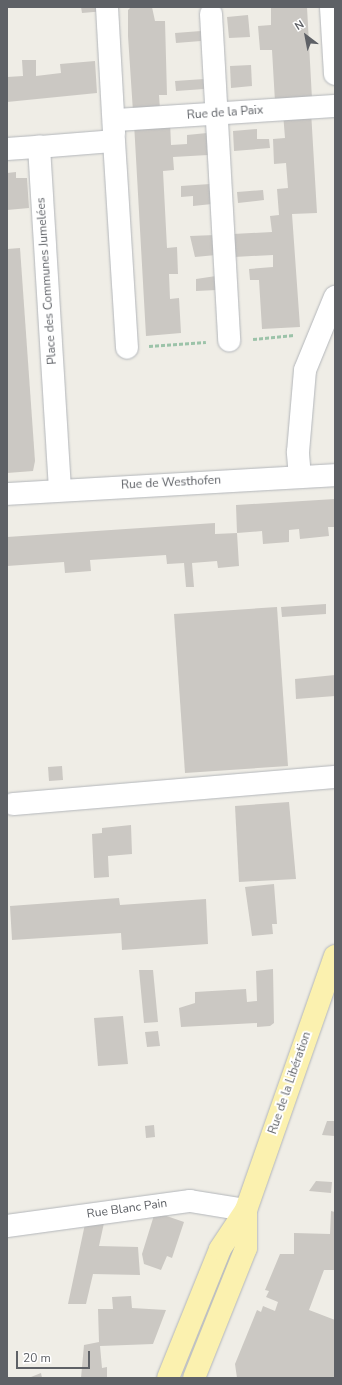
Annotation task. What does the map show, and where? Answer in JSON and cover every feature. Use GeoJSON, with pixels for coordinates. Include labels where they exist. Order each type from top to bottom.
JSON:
{"type":"FeatureCollection","features":[{"type":"Feature","properties":{"kind":"main road","name":"Rue de la Libération"},"geometry":{"type":"LineString","coordinates":[[168,1378],[220,1249],[246,1210],[335,956]]}},
{"type":"Feature","properties":{"kind":"main road","name":"Rue de la Libération"},"geometry":{"type":"LineString","coordinates":[[194,1378],[246,1248],[246,1210]]}},
{"type":"Feature","properties":{"kind":"street"},"geometry":{"type":"LineString","coordinates":[[107,7],[127,348]]}},
{"type":"Feature","properties":{"kind":"street"},"geometry":{"type":"LineString","coordinates":[[331,7],[335,74]]}},
{"type":"Feature","properties":{"kind":"street"},"geometry":{"type":"LineString","coordinates":[[211,14],[229,341]]}},
{"type":"Feature","properties":{"kind":"street","name":"Rue de la Paix"},"geometry":{"type":"LineString","coordinates":[[115,130],[216,113],[335,106]]}},
{"type":"Feature","properties":{"kind":"street"},"geometry":{"type":"LineString","coordinates":[[7,149],[39,147],[115,130]]}},
{"type":"Feature","properties":{"kind":"street","name":"Place des Communes Jumelées"},"geometry":{"type":"LineString","coordinates":[[39,147],[60,490]]}},
{"type":"Feature","properties":{"kind":"street"},"geometry":{"type":"LineString","coordinates":[[300,477],[298,452],[305,370],[335,297]]}},
{"type":"Feature","properties":{"kind":"street","name":"Rue de Westhofen"},"geometry":{"type":"LineString","coordinates":[[7,494],[335,476]]}},
{"type":"Feature","properties":{"kind":"street"},"geometry":{"type":"LineString","coordinates":[[13,804],[335,777]]}},
{"type":"Feature","properties":{"kind":"street","name":"Rue Blanc Pain"},"geometry":{"type":"LineString","coordinates":[[7,1226],[190,1201],[246,1210]]}},
{"type":"Feature","properties":{"kind":"path"},"geometry":{"type":"LineString","coordinates":[[127,348],[319,333]]}},
{"type":"Feature","properties":{"kind":"building"},"geometry":{"type":"Polygon","coordinates":[[[81,7],[104,7],[105,11],[82,13],[81,7]]]}},
{"type":"Feature","properties":{"kind":"building"},"geometry":{"type":"Polygon","coordinates":[[[131,7],[152,7],[155,21],[165,21],[167,95],[159,95],[160,110],[133,112],[128,36],[128,10],[131,7]]]}},
{"type":"Feature","properties":{"kind":"building"},"geometry":{"type":"Polygon","coordinates":[[[271,7],[307,7],[312,99],[275,102],[272,50],[260,50],[258,26],[271,25],[271,7]]]}},
{"type":"Feature","properties":{"kind":"building"},"geometry":{"type":"Polygon","coordinates":[[[248,15],[250,37],[229,38],[227,17],[248,15]]]}},
{"type":"Feature","properties":{"kind":"building"},"geometry":{"type":"Polygon","coordinates":[[[201,31],[201,41],[176,43],[175,33],[201,31]]]}},
{"type":"Feature","properties":{"kind":"building"},"geometry":{"type":"Polygon","coordinates":[[[22,60],[36,60],[36,76],[61,73],[60,64],[95,61],[97,93],[7,102],[7,77],[23,76],[22,60]]]}},
{"type":"Feature","properties":{"kind":"building"},"geometry":{"type":"Polygon","coordinates":[[[251,65],[252,86],[231,88],[230,66],[251,65]]]}},
{"type":"Feature","properties":{"kind":"building"},"geometry":{"type":"Polygon","coordinates":[[[204,79],[204,89],[176,91],[175,81],[204,79]]]}},
{"type":"Feature","properties":{"kind":"building"},"geometry":{"type":"Polygon","coordinates":[[[311,111],[317,213],[292,214],[300,327],[262,329],[259,280],[250,280],[249,269],[273,267],[273,255],[234,257],[233,234],[272,232],[270,216],[279,215],[277,189],[288,188],[286,163],[274,164],[273,139],[285,138],[283,113],[311,111]]]}},
{"type":"Feature","properties":{"kind":"building"},"geometry":{"type":"Polygon","coordinates":[[[170,121],[171,145],[187,144],[187,135],[207,133],[208,155],[173,157],[174,170],[163,171],[167,248],[177,247],[178,274],[169,274],[170,299],[179,298],[181,333],[146,336],[134,123],[170,121]]]}},
{"type":"Feature","properties":{"kind":"building"},"geometry":{"type":"Polygon","coordinates":[[[257,129],[257,139],[269,139],[270,148],[234,151],[233,131],[257,129]]]}},
{"type":"Feature","properties":{"kind":"building"},"geometry":{"type":"Polygon","coordinates":[[[16,172],[16,178],[27,178],[29,208],[7,210],[7,173],[16,172]]]}},
{"type":"Feature","properties":{"kind":"building"},"geometry":{"type":"Polygon","coordinates":[[[210,184],[212,204],[193,206],[193,196],[181,197],[181,186],[210,184]]]}},
{"type":"Feature","properties":{"kind":"building"},"geometry":{"type":"Polygon","coordinates":[[[263,190],[264,200],[238,203],[237,192],[263,190]]]}},
{"type":"Feature","properties":{"kind":"building"},"geometry":{"type":"Polygon","coordinates":[[[215,235],[216,255],[195,257],[190,236],[215,235]]]}},
{"type":"Feature","properties":{"kind":"building"},"geometry":{"type":"Polygon","coordinates":[[[20,248],[35,461],[33,471],[7,473],[7,249],[20,248]]]}},
{"type":"Feature","properties":{"kind":"building"},"geometry":{"type":"Polygon","coordinates":[[[216,276],[217,290],[196,291],[196,279],[216,276]]]}},
{"type":"Feature","properties":{"kind":"building"},"geometry":{"type":"Polygon","coordinates":[[[335,499],[335,527],[328,527],[329,536],[300,539],[299,529],[289,530],[289,542],[263,544],[262,531],[237,533],[236,505],[335,499]]]}},
{"type":"Feature","properties":{"kind":"building"},"geometry":{"type":"Polygon","coordinates":[[[215,523],[215,534],[237,533],[239,566],[218,568],[217,561],[192,563],[194,587],[186,587],[184,563],[167,564],[166,555],[90,560],[91,571],[65,573],[64,562],[7,566],[7,537],[215,523]]]}},
{"type":"Feature","properties":{"kind":"building"},"geometry":{"type":"Polygon","coordinates":[[[326,604],[326,614],[282,617],[281,607],[326,604]]]}},
{"type":"Feature","properties":{"kind":"building"},"geometry":{"type":"Polygon","coordinates":[[[277,607],[288,766],[185,773],[174,614],[277,607]]]}},
{"type":"Feature","properties":{"kind":"building"},"geometry":{"type":"Polygon","coordinates":[[[335,675],[335,696],[296,699],[295,679],[335,675]]]}},
{"type":"Feature","properties":{"kind":"building"},"geometry":{"type":"Polygon","coordinates":[[[62,766],[63,780],[49,781],[48,767],[62,766]]]}},
{"type":"Feature","properties":{"kind":"building"},"geometry":{"type":"Polygon","coordinates":[[[289,802],[296,879],[239,882],[235,806],[289,802]]]}},
{"type":"Feature","properties":{"kind":"building"},"geometry":{"type":"Polygon","coordinates":[[[131,825],[132,854],[108,856],[109,877],[94,878],[92,834],[102,833],[102,828],[131,825]]]}},
{"type":"Feature","properties":{"kind":"building"},"geometry":{"type":"Polygon","coordinates":[[[274,884],[277,924],[272,924],[273,934],[252,936],[245,887],[274,884]]]}},
{"type":"Feature","properties":{"kind":"building"},"geometry":{"type":"Polygon","coordinates":[[[119,898],[120,905],[206,899],[208,944],[122,950],[121,933],[12,940],[10,906],[119,898]]]}},
{"type":"Feature","properties":{"kind":"building"},"geometry":{"type":"Polygon","coordinates":[[[273,969],[274,1023],[270,1026],[257,1027],[257,1023],[181,1027],[179,1008],[195,1003],[195,992],[246,989],[247,1002],[257,1001],[256,971],[273,969]]]}},
{"type":"Feature","properties":{"kind":"building"},"geometry":{"type":"Polygon","coordinates":[[[139,970],[153,970],[158,1022],[144,1023],[139,970]]]}},
{"type":"Feature","properties":{"kind":"building"},"geometry":{"type":"Polygon","coordinates":[[[123,1016],[128,1064],[98,1066],[94,1018],[123,1016]]]}},
{"type":"Feature","properties":{"kind":"building"},"geometry":{"type":"Polygon","coordinates":[[[158,1031],[160,1046],[147,1047],[145,1032],[158,1031]]]}},
{"type":"Feature","properties":{"kind":"building"},"geometry":{"type":"Polygon","coordinates":[[[327,1121],[335,1121],[335,1136],[322,1135],[327,1121]]]}},
{"type":"Feature","properties":{"kind":"building"},"geometry":{"type":"Polygon","coordinates":[[[154,1125],[155,1137],[146,1138],[145,1126],[154,1125]]]}},
{"type":"Feature","properties":{"kind":"building"},"geometry":{"type":"Polygon","coordinates":[[[316,1181],[332,1182],[331,1193],[309,1191],[316,1181]]]}},
{"type":"Feature","properties":{"kind":"building"},"geometry":{"type":"Polygon","coordinates":[[[331,1211],[335,1212],[335,1270],[324,1270],[309,1310],[335,1320],[335,1378],[237,1378],[235,1364],[257,1310],[261,1312],[263,1306],[275,1311],[278,1302],[266,1297],[269,1291],[265,1290],[280,1254],[294,1254],[294,1233],[330,1234],[331,1211]]]}},
{"type":"Feature","properties":{"kind":"building"},"geometry":{"type":"Polygon","coordinates":[[[155,1212],[184,1222],[172,1258],[167,1256],[161,1270],[144,1264],[142,1254],[155,1212]]]}},
{"type":"Feature","properties":{"kind":"building"},"geometry":{"type":"Polygon","coordinates":[[[104,1223],[99,1246],[138,1247],[140,1275],[93,1274],[86,1304],[68,1304],[85,1224],[104,1223]]]}},
{"type":"Feature","properties":{"kind":"building"},"geometry":{"type":"Polygon","coordinates":[[[131,1296],[132,1308],[166,1310],[153,1344],[100,1346],[102,1368],[107,1367],[107,1377],[81,1378],[84,1345],[99,1342],[98,1309],[113,1309],[112,1297],[131,1296]]]}},
{"type":"Feature","properties":{"kind":"building"},"geometry":{"type":"Polygon","coordinates":[[[41,1373],[42,1378],[31,1378],[31,1377],[41,1373]]]}}]}
